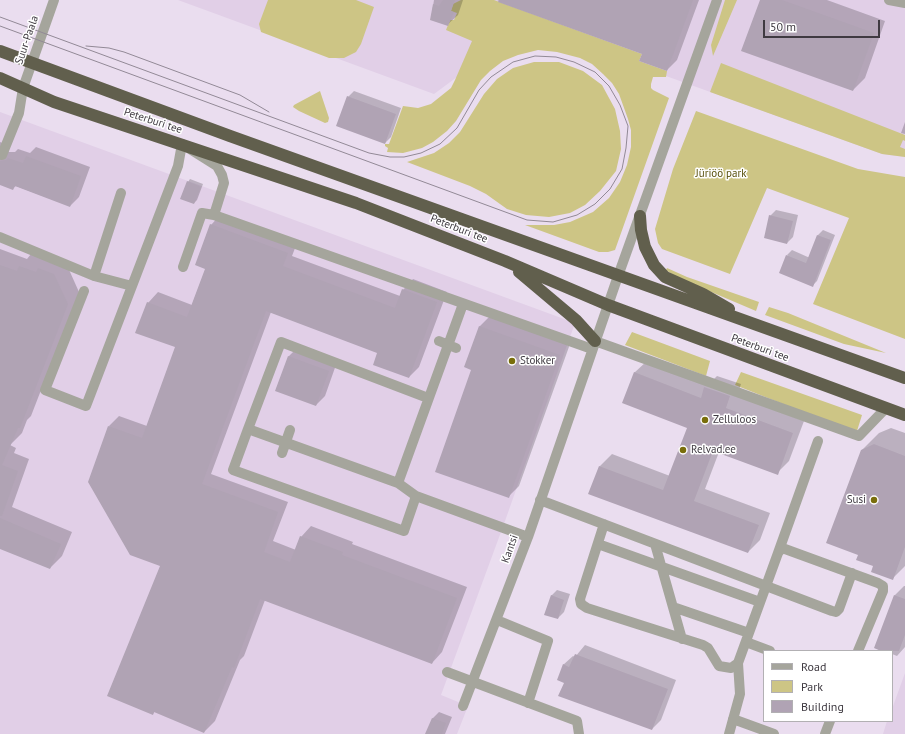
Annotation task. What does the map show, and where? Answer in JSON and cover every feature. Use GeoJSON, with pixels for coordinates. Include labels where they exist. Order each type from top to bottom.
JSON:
{"type":"FeatureCollection","features":[{"type":"Feature","properties":{"kind":"highway","name":"Peterburi tee"},"geometry":{"type":"LineString","coordinates":[[0,51],[230,136],[905,378]]}},
{"type":"Feature","properties":{"kind":"highway","name":"Peterburi tee"},"geometry":{"type":"LineString","coordinates":[[0,78],[54,102],[356,203],[505,261],[608,305],[905,415]]}},
{"type":"Feature","properties":{"kind":"highway"},"geometry":{"type":"LineString","coordinates":[[640,216],[641,230],[645,247],[654,264],[664,277],[703,294],[758,325]]}},
{"type":"Feature","properties":{"kind":"highway"},"geometry":{"type":"LineString","coordinates":[[505,261],[540,288],[576,320],[594,345]]}},
{"type":"Feature","properties":{"kind":"street","name":"Suur-Paala"},"geometry":{"type":"LineString","coordinates":[[2,155],[19,113],[23,88],[54,0]]}},
{"type":"Feature","properties":{"kind":"street","name":"Kantsi"},"geometry":{"type":"LineString","coordinates":[[463,706],[528,537],[618,276],[717,0]]}},
{"type":"Feature","properties":{"kind":"street"},"geometry":{"type":"LineString","coordinates":[[889,0],[905,3]]}},
{"type":"Feature","properties":{"kind":"street"},"geometry":{"type":"LineString","coordinates":[[84,290],[45,390],[86,406],[178,166],[182,144],[217,166],[222,175],[224,183],[214,215]]}},
{"type":"Feature","properties":{"kind":"street"},"geometry":{"type":"LineString","coordinates":[[94,276],[121,193]]}},
{"type":"Feature","properties":{"kind":"street"},"geometry":{"type":"LineString","coordinates":[[183,267],[202,214],[214,215],[462,304],[594,345],[859,436],[886,408]]}},
{"type":"Feature","properties":{"kind":"street"},"geometry":{"type":"LineString","coordinates":[[0,237],[94,276],[132,286]]}},
{"type":"Feature","properties":{"kind":"street"},"geometry":{"type":"LineString","coordinates":[[398,483],[462,304]]}},
{"type":"Feature","properties":{"kind":"street"},"geometry":{"type":"LineString","coordinates":[[416,496],[404,531],[233,470],[281,342],[428,398]]}},
{"type":"Feature","properties":{"kind":"street"},"geometry":{"type":"LineString","coordinates":[[352,381],[356,371]]}},
{"type":"Feature","properties":{"kind":"street"},"geometry":{"type":"LineString","coordinates":[[248,429],[398,483],[416,496],[528,537]]}},
{"type":"Feature","properties":{"kind":"street"},"geometry":{"type":"LineString","coordinates":[[282,453],[290,430]]}},
{"type":"Feature","properties":{"kind":"street"},"geometry":{"type":"LineString","coordinates":[[728,734],[740,694],[738,663],[818,441]]}},
{"type":"Feature","properties":{"kind":"street"},"geometry":{"type":"LineString","coordinates":[[540,500],[832,612],[836,612],[839,609],[852,573]]}},
{"type":"Feature","properties":{"kind":"street"},"geometry":{"type":"LineString","coordinates":[[604,524],[580,599],[581,604],[587,608],[682,638],[708,648],[719,666],[731,668],[738,663]]}},
{"type":"Feature","properties":{"kind":"street"},"geometry":{"type":"LineString","coordinates":[[598,544],[760,602]]}},
{"type":"Feature","properties":{"kind":"street"},"geometry":{"type":"LineString","coordinates":[[655,544],[682,638]]}},
{"type":"Feature","properties":{"kind":"street"},"geometry":{"type":"LineString","coordinates":[[778,552],[781,549],[785,549],[852,573],[883,586],[883,591],[858,650]]}},
{"type":"Feature","properties":{"kind":"street"},"geometry":{"type":"LineString","coordinates":[[673,607],[747,637],[768,650]]}},
{"type":"Feature","properties":{"kind":"street"},"geometry":{"type":"LineString","coordinates":[[497,620],[548,641],[528,703]]}},
{"type":"Feature","properties":{"kind":"street"},"geometry":{"type":"LineString","coordinates":[[447,672],[577,721],[579,734]]}},
{"type":"Feature","properties":{"kind":"street"},"geometry":{"type":"LineString","coordinates":[[733,719],[774,734]]}},
{"type":"Feature","properties":{"kind":"street"},"geometry":{"type":"LineString","coordinates":[[824,734],[830,722]]}},
{"type":"Feature","properties":{"kind":"shaded area"},"geometry":{"type":"Polygon","coordinates":[[[178,0],[905,0],[905,157],[882,154],[511,20],[503,43],[434,94],[178,0]]]}},
{"type":"Feature","properties":{"kind":"shaded area"},"geometry":{"type":"Polygon","coordinates":[[[0,112],[575,323],[505,521],[441,695],[468,706],[457,734],[0,734],[0,112]]]}},
{"type":"Feature","properties":{"kind":"shaded area"},"geometry":{"type":"Polygon","coordinates":[[[905,673],[905,734],[883,734],[887,722],[893,722],[893,706],[905,673]]]}},
{"type":"Feature","properties":{"kind":"green space"},"geometry":{"type":"Polygon","coordinates":[[[268,0],[356,0],[374,7],[361,44],[356,52],[344,58],[329,58],[261,32],[259,24],[268,0]]]}},
{"type":"Feature","properties":{"kind":"green space"},"geometry":{"type":"Polygon","coordinates":[[[461,0],[494,0],[642,54],[639,61],[667,71],[666,77],[653,77],[651,88],[669,98],[615,250],[599,252],[525,225],[554,225],[570,222],[593,212],[609,198],[620,182],[627,165],[631,147],[631,130],[619,94],[612,83],[603,74],[592,64],[580,58],[557,52],[538,50],[518,55],[503,61],[481,80],[456,121],[447,131],[433,142],[422,148],[403,153],[387,152],[388,148],[385,144],[389,144],[403,106],[418,108],[431,104],[451,88],[455,80],[472,41],[446,30],[450,20],[454,20],[457,13],[451,11],[453,4],[461,0]]]}},
{"type":"Feature","properties":{"kind":"green space"},"geometry":{"type":"Polygon","coordinates":[[[725,0],[737,0],[713,56],[711,45],[725,0]]]}},
{"type":"Feature","properties":{"kind":"green space"},"geometry":{"type":"Polygon","coordinates":[[[534,62],[559,62],[583,71],[602,85],[615,109],[620,131],[621,149],[616,171],[600,191],[585,205],[570,213],[549,217],[526,215],[507,209],[486,194],[470,186],[407,162],[434,153],[449,143],[460,132],[484,94],[497,79],[513,68],[534,62]]]}},
{"type":"Feature","properties":{"kind":"green space"},"geometry":{"type":"Polygon","coordinates":[[[721,63],[905,135],[905,141],[903,140],[900,147],[905,149],[905,157],[882,154],[710,92],[721,63]]]}},
{"type":"Feature","properties":{"kind":"green space"},"geometry":{"type":"Polygon","coordinates":[[[320,91],[329,118],[328,122],[325,123],[293,107],[294,105],[320,91]]]}},
{"type":"Feature","properties":{"kind":"green space","name":"Jüriöö park"},"geometry":{"type":"Polygon","coordinates":[[[696,111],[858,169],[905,177],[905,339],[813,304],[849,218],[767,188],[730,274],[662,249],[658,243],[655,229],[673,169],[696,111]]]}},
{"type":"Feature","properties":{"kind":"green space"},"geometry":{"type":"Polygon","coordinates":[[[667,268],[687,277],[759,302],[756,311],[676,277],[666,270],[667,268]]]}},
{"type":"Feature","properties":{"kind":"green space"},"geometry":{"type":"Polygon","coordinates":[[[769,307],[788,313],[886,353],[844,344],[765,315],[769,307]]]}},
{"type":"Feature","properties":{"kind":"green space"},"geometry":{"type":"Polygon","coordinates":[[[632,332],[710,361],[706,376],[625,345],[632,332]]]}},
{"type":"Feature","properties":{"kind":"green space"},"geometry":{"type":"Polygon","coordinates":[[[741,372],[862,415],[857,431],[821,419],[735,385],[741,372]]]}},
{"type":"Feature","properties":{"kind":"building"},"geometry":{"type":"Polygon","coordinates":[[[443,0],[455,0],[451,11],[454,12],[448,26],[430,20],[433,4],[439,6],[443,0]]]}},
{"type":"Feature","properties":{"kind":"building"},"geometry":{"type":"Polygon","coordinates":[[[499,0],[693,0],[667,71],[639,61],[642,54],[498,2],[499,0]]]}},
{"type":"Feature","properties":{"kind":"building"},"geometry":{"type":"Polygon","coordinates":[[[760,0],[782,0],[874,33],[853,91],[741,51],[760,0]]]}},
{"type":"Feature","properties":{"kind":"building"},"geometry":{"type":"Polygon","coordinates":[[[347,96],[396,114],[385,144],[336,126],[347,96]]]}},
{"type":"Feature","properties":{"kind":"building"},"geometry":{"type":"Polygon","coordinates":[[[26,156],[81,176],[70,207],[15,186],[13,190],[0,185],[0,161],[8,158],[23,163],[26,156]]]}},
{"type":"Feature","properties":{"kind":"building"},"geometry":{"type":"Polygon","coordinates":[[[187,181],[201,187],[194,204],[180,199],[187,181]]]}},
{"type":"Feature","properties":{"kind":"building"},"geometry":{"type":"Polygon","coordinates":[[[769,215],[793,221],[787,244],[764,238],[769,215]]]}},
{"type":"Feature","properties":{"kind":"building"},"geometry":{"type":"Polygon","coordinates":[[[210,224],[288,253],[283,266],[395,308],[402,289],[437,302],[409,378],[373,365],[377,353],[266,311],[202,484],[278,512],[264,552],[290,562],[300,536],[343,552],[342,555],[457,598],[432,664],[260,599],[234,668],[232,667],[204,733],[154,712],[153,715],[107,696],[160,566],[130,555],[88,482],[108,426],[142,438],[175,347],[135,333],[147,302],[187,317],[205,269],[195,265],[210,224]]]}},
{"type":"Feature","properties":{"kind":"building"},"geometry":{"type":"Polygon","coordinates":[[[817,235],[831,240],[813,287],[779,273],[786,255],[806,263],[817,235]]]}},
{"type":"Feature","properties":{"kind":"building"},"geometry":{"type":"Polygon","coordinates":[[[0,265],[17,271],[19,266],[36,272],[38,268],[54,274],[68,304],[20,428],[18,428],[2,465],[18,471],[2,516],[0,516],[0,265]]]}},
{"type":"Feature","properties":{"kind":"building"},"geometry":{"type":"Polygon","coordinates":[[[479,326],[560,355],[509,498],[435,472],[471,370],[464,367],[479,326]]]}},
{"type":"Feature","properties":{"kind":"building"},"geometry":{"type":"Polygon","coordinates":[[[288,356],[329,371],[316,406],[275,391],[288,356]]]}},
{"type":"Feature","properties":{"kind":"building"},"geometry":{"type":"Polygon","coordinates":[[[634,372],[701,398],[704,387],[730,396],[726,408],[793,433],[778,475],[713,451],[694,501],[759,525],[748,553],[588,494],[599,466],[663,490],[687,428],[622,403],[634,372]]]}},
{"type":"Feature","properties":{"kind":"building","name":"Susi"},"geometry":{"type":"Polygon","coordinates":[[[874,444],[905,456],[905,547],[893,580],[871,572],[873,566],[856,560],[858,555],[826,543],[861,450],[874,444]]]}},
{"type":"Feature","properties":{"kind":"building"},"geometry":{"type":"Polygon","coordinates":[[[0,518],[61,544],[50,569],[0,549],[0,518]]]}},
{"type":"Feature","properties":{"kind":"building"},"geometry":{"type":"Polygon","coordinates":[[[551,595],[564,600],[558,619],[544,615],[551,595]]]}},
{"type":"Feature","properties":{"kind":"building"},"geometry":{"type":"Polygon","coordinates":[[[894,595],[905,599],[905,635],[899,651],[879,650],[874,648],[894,595]]]}},
{"type":"Feature","properties":{"kind":"building"},"geometry":{"type":"Polygon","coordinates":[[[575,654],[668,689],[652,730],[558,696],[564,683],[557,680],[563,664],[569,667],[575,654]]]}},
{"type":"Feature","properties":{"kind":"building"},"geometry":{"type":"Polygon","coordinates":[[[432,718],[446,723],[442,734],[425,734],[432,718]]]}},
{"type":"Feature","properties":{"kind":"tram line"},"geometry":{"type":"LineString","coordinates":[[0,17],[369,153],[390,157],[404,157],[421,153],[440,144],[457,128],[479,90],[491,77],[513,62],[535,56],[556,57],[574,62],[595,72],[609,86],[620,105],[628,126],[622,169],[610,189],[595,204],[577,215],[553,222],[527,220],[0,26]]}},
{"type":"Feature","properties":{"kind":"tram line"},"geometry":{"type":"LineString","coordinates":[[86,46],[109,48],[124,52],[240,95],[269,112]]}},
{"type":"Feature","properties":{"kind":"place","name":"Stokker"},"geometry":{"type":"Point","coordinates":[512,361]}},
{"type":"Feature","properties":{"kind":"place","name":"Zelluloos"},"geometry":{"type":"Point","coordinates":[705,420]}},
{"type":"Feature","properties":{"kind":"place","name":"Relvad.ee"},"geometry":{"type":"Point","coordinates":[683,450]}},
{"type":"Feature","properties":{"kind":"place","name":"Susi"},"geometry":{"type":"Point","coordinates":[874,500]}}]}
